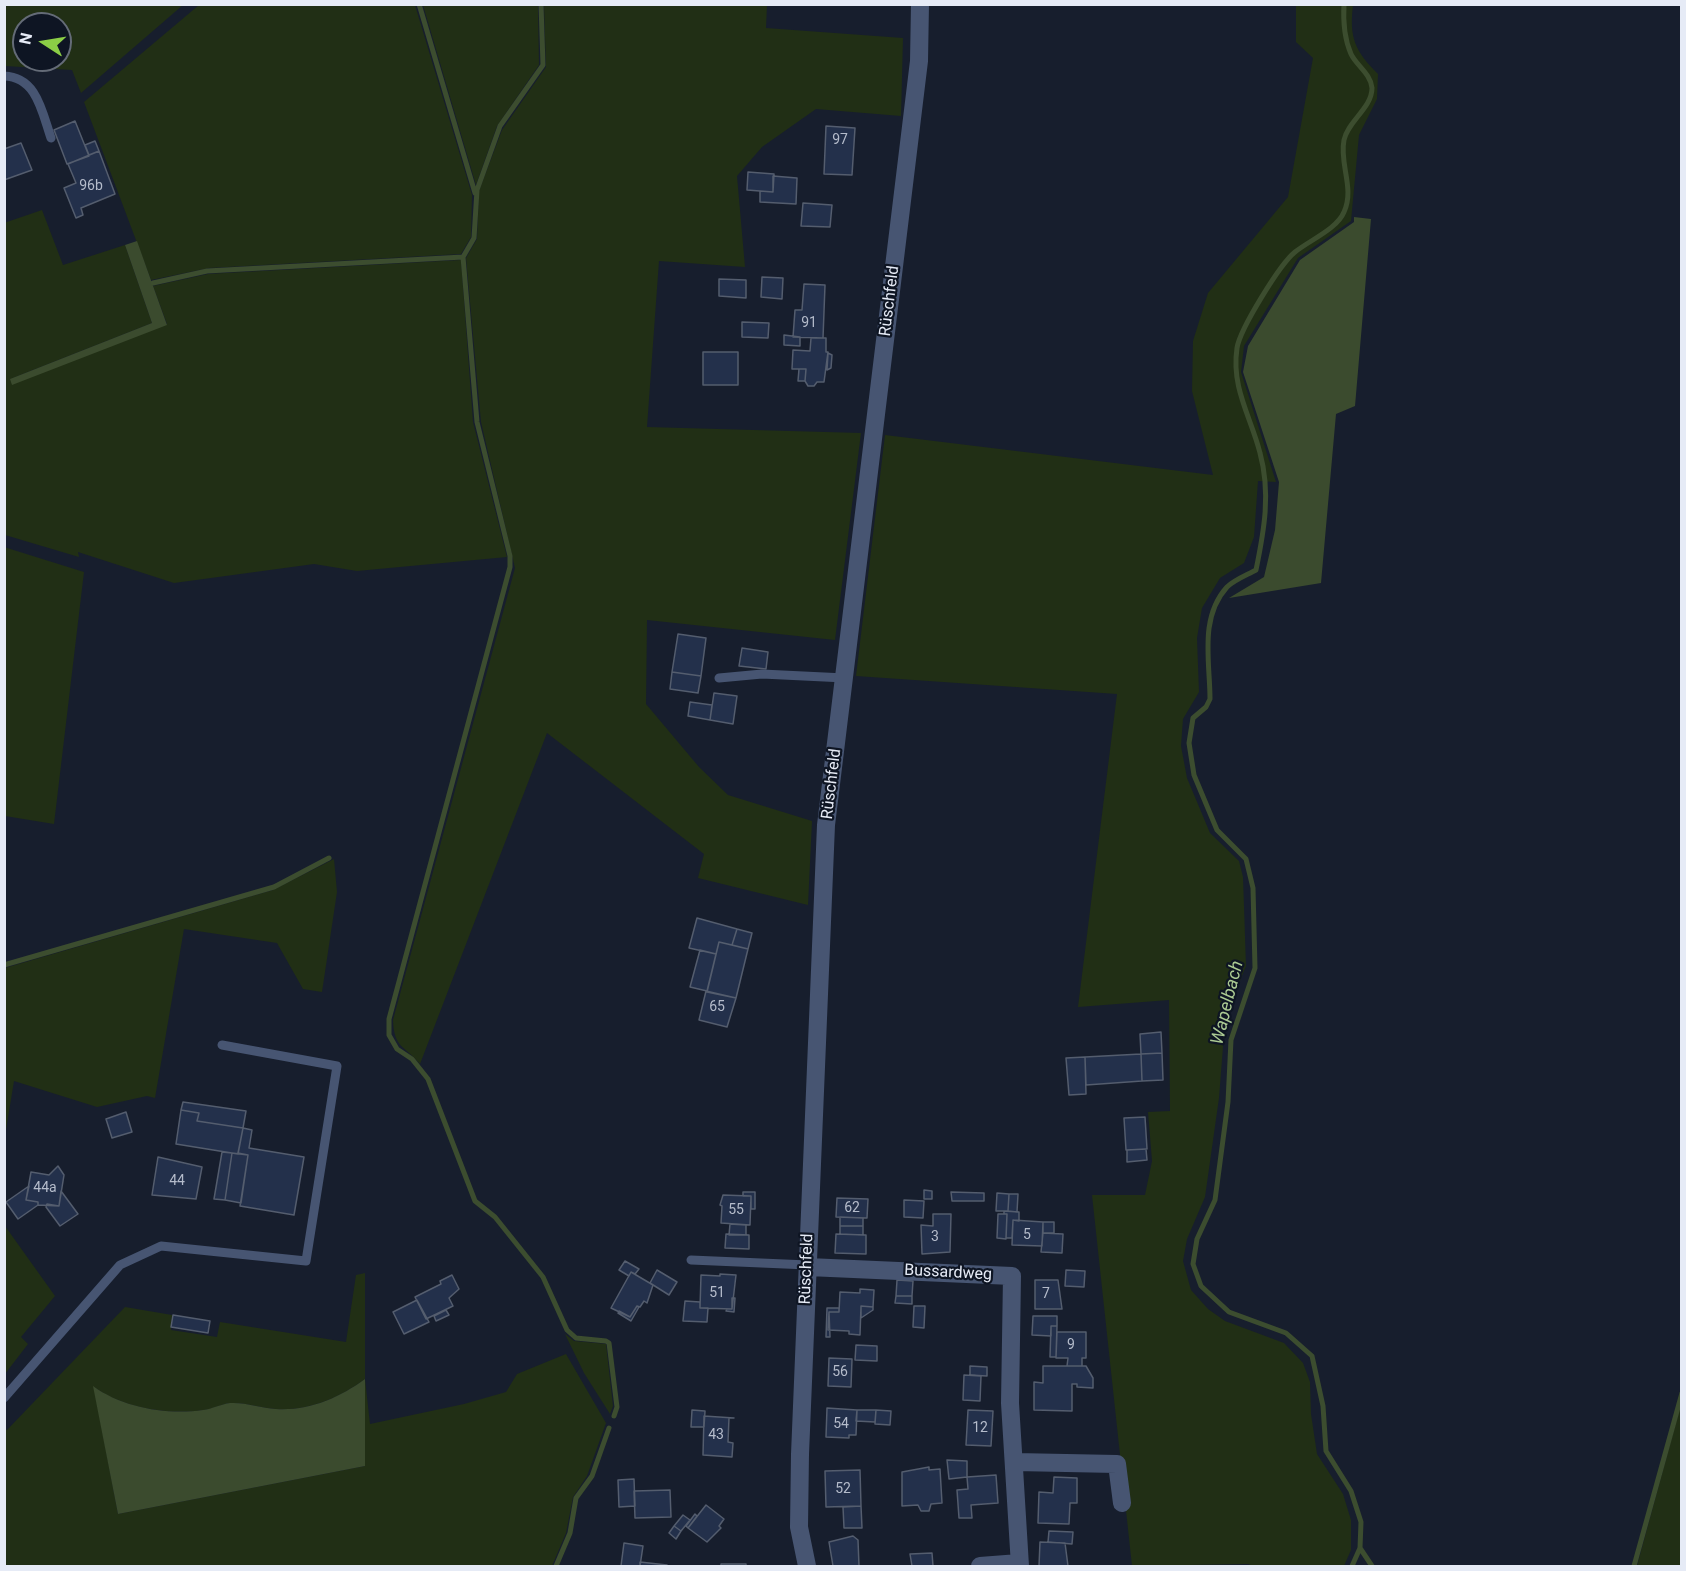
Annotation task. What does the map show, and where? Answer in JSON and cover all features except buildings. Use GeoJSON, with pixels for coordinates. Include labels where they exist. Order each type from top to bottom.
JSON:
{"type":"FeatureCollection","features":[{"type":"Feature","properties":{"kind":"street","name":"Rüschfeld"},"geometry":{"type":"LineString","coordinates":[[807,1566],[799,1527],[826,825],[919,61],[920,4]]}},
{"type":"Feature","properties":{"kind":"street","name":"Bussardweg"},"geometry":{"type":"LineString","coordinates":[[808,1266],[1012,1276],[1010,1403],[1020,1565]]}},
{"type":"Feature","properties":{"kind":"street"},"geometry":{"type":"LineString","coordinates":[[1015,1462],[1118,1464],[1122,1503]]}},
{"type":"Feature","properties":{"kind":"street"},"geometry":{"type":"LineString","coordinates":[[980,1566],[1020,1565]]}},
{"type":"Feature","properties":{"kind":"lane"},"geometry":{"type":"LineString","coordinates":[[4,76],[15,76],[33,89],[51,138]]}},
{"type":"Feature","properties":{"kind":"lane"},"geometry":{"type":"LineString","coordinates":[[719,678],[762,674],[845,678]]}},
{"type":"Feature","properties":{"kind":"lane"},"geometry":{"type":"LineString","coordinates":[[4,1398],[120,1265],[161,1246],[306,1261],[337,1066],[222,1045]]}},
{"type":"Feature","properties":{"kind":"lane"},"geometry":{"type":"LineString","coordinates":[[691,1260],[808,1266]]}},
{"type":"Feature","properties":{"kind":"green space"},"geometry":{"type":"Polygon","coordinates":[[[5,4],[183,5],[81,93],[72,70],[72,12],[12,12],[12,66],[5,66],[5,4]]]}},
{"type":"Feature","properties":{"kind":"green space"},"geometry":{"type":"Polygon","coordinates":[[[199,5],[415,5],[472,195],[471,237],[461,254],[209,268],[151,280],[84,102],[199,5]]]}},
{"type":"Feature","properties":{"kind":"green space"},"geometry":{"type":"Polygon","coordinates":[[[423,5],[538,5],[539,65],[497,126],[476,185],[423,5]]]}},
{"type":"Feature","properties":{"kind":"green space"},"geometry":{"type":"Polygon","coordinates":[[[544,5],[767,5],[766,28],[903,38],[901,116],[816,109],[762,147],[737,176],[745,267],[659,261],[647,427],[861,433],[835,640],[647,620],[646,704],[699,767],[728,795],[812,821],[808,905],[698,878],[704,854],[547,733],[420,1064],[398,1041],[393,1020],[515,568],[481,422],[466,258],[477,239],[479,191],[502,130],[546,67],[544,5]]]}},
{"type":"Feature","properties":{"kind":"green space"},"geometry":{"type":"Polygon","coordinates":[[[1296,5],[1353,5],[1352,26],[1355,43],[1378,74],[1377,99],[1359,135],[1351,221],[1298,258],[1244,346],[1241,372],[1276,482],[1258,481],[1254,537],[1244,563],[1220,578],[1202,608],[1197,638],[1199,692],[1183,719],[1181,746],[1187,778],[1210,833],[1239,861],[1243,877],[1246,966],[1235,993],[1224,1034],[1219,1098],[1205,1197],[1187,1239],[1183,1261],[1191,1290],[1208,1309],[1225,1321],[1284,1343],[1303,1363],[1310,1382],[1311,1414],[1317,1454],[1343,1494],[1351,1520],[1351,1550],[1344,1566],[1253,1566],[1248,1564],[1132,1566],[1092,1195],[1145,1195],[1152,1161],[1148,1112],[1170,1111],[1169,1000],[1078,1007],[1117,694],[856,676],[885,435],[1213,475],[1192,391],[1193,341],[1208,293],[1288,197],[1313,58],[1296,42],[1296,5]]]}},
{"type":"Feature","properties":{"kind":"green space"},"geometry":{"type":"Polygon","coordinates":[[[42,210],[63,265],[125,245],[152,323],[10,379],[167,324],[153,286],[208,274],[461,260],[473,422],[507,557],[357,571],[314,564],[174,583],[78,552],[79,557],[5,535],[4,223],[42,210]]]}},
{"type":"Feature","properties":{"kind":"green space"},"geometry":{"type":"Polygon","coordinates":[[[1354,217],[1371,219],[1355,406],[1336,414],[1321,583],[1229,598],[1264,577],[1275,530],[1279,482],[1243,372],[1248,346],[1300,260],[1354,222],[1354,217]]]}},
{"type":"Feature","properties":{"kind":"green space"},"geometry":{"type":"Polygon","coordinates":[[[137,241],[167,325],[12,385],[10,379],[152,323],[125,245],[137,241]]]}},
{"type":"Feature","properties":{"kind":"green space"},"geometry":{"type":"Polygon","coordinates":[[[4,547],[84,572],[54,824],[5,816],[4,547]]]}},
{"type":"Feature","properties":{"kind":"green space"},"geometry":{"type":"Polygon","coordinates":[[[334,859],[337,892],[322,992],[303,989],[277,943],[184,929],[155,1098],[147,1096],[97,1107],[14,1081],[5,1136],[5,968],[273,890],[334,859]]]}},
{"type":"Feature","properties":{"kind":"green space"},"geometry":{"type":"Polygon","coordinates":[[[5,1226],[55,1296],[21,1337],[28,1344],[5,1374],[5,1226]]]}},
{"type":"Feature","properties":{"kind":"green space"},"geometry":{"type":"Polygon","coordinates":[[[365,1273],[365,1379],[370,1424],[464,1404],[506,1392],[517,1374],[566,1354],[606,1423],[587,1476],[573,1497],[566,1533],[552,1566],[5,1566],[4,1428],[7,1430],[125,1307],[172,1315],[171,1330],[217,1337],[220,1322],[346,1342],[356,1275],[365,1273]],[[365,1379],[323,1402],[288,1409],[236,1403],[204,1410],[161,1410],[132,1405],[94,1387],[118,1514],[365,1466],[365,1379]]]}},
{"type":"Feature","properties":{"kind":"green space"},"geometry":{"type":"Polygon","coordinates":[[[565,1334],[574,1341],[606,1344],[613,1406],[610,1414],[584,1373],[565,1334]]]}},
{"type":"Feature","properties":{"kind":"green space"},"geometry":{"type":"Polygon","coordinates":[[[365,1379],[365,1466],[118,1514],[93,1386],[131,1405],[160,1410],[203,1410],[236,1403],[288,1409],[323,1402],[365,1379]]]}},
{"type":"Feature","properties":{"kind":"green space"},"geometry":{"type":"Polygon","coordinates":[[[1681,1404],[1681,1566],[1637,1566],[1681,1404]]]}},
{"type":"Feature","properties":{"kind":"waterway"},"geometry":{"type":"LineString","coordinates":[[419,4],[475,193]]}},
{"type":"Feature","properties":{"kind":"waterway"},"geometry":{"type":"LineString","coordinates":[[541,4],[543,65],[500,126],[477,190],[474,238],[463,257],[477,422],[510,556],[510,567],[389,1019],[389,1035],[397,1049],[412,1059],[428,1079],[475,1201],[495,1217],[543,1277],[567,1330],[576,1338],[609,1343],[617,1407],[614,1416]]}},
{"type":"Feature","properties":{"kind":"waterway","name":"Wapelbach"},"geometry":{"type":"LineString","coordinates":[[1344,4],[1347,42],[1353,58],[1369,78],[1372,88],[1371,95],[1346,133],[1344,140],[1343,158],[1348,185],[1344,212],[1336,224],[1288,259],[1253,312],[1237,348],[1239,389],[1263,468],[1266,497],[1264,526],[1256,570],[1227,587],[1218,599],[1213,612],[1208,641],[1210,699],[1206,707],[1193,718],[1189,743],[1194,775],[1217,830],[1246,859],[1253,888],[1255,968],[1231,1040],[1228,1102],[1215,1200],[1197,1239],[1193,1264],[1201,1286],[1229,1312],[1286,1333],[1312,1356],[1323,1406],[1326,1451],[1351,1491],[1361,1522],[1360,1548],[1352,1566]]}},
{"type":"Feature","properties":{"kind":"waterway"},"geometry":{"type":"LineString","coordinates":[[153,283],[207,271],[463,257]]}},
{"type":"Feature","properties":{"kind":"waterway"},"geometry":{"type":"LineString","coordinates":[[4,965],[274,887],[329,858]]}},
{"type":"Feature","properties":{"kind":"waterway"},"geometry":{"type":"LineString","coordinates":[[1634,1566],[1682,1393]]}},
{"type":"Feature","properties":{"kind":"waterway"},"geometry":{"type":"LineString","coordinates":[[556,1566],[570,1533],[576,1498],[592,1476],[609,1428]]}},
{"type":"Feature","properties":{"kind":"waterway"},"geometry":{"type":"LineString","coordinates":[[1360,1548],[1372,1566]]}}]}
